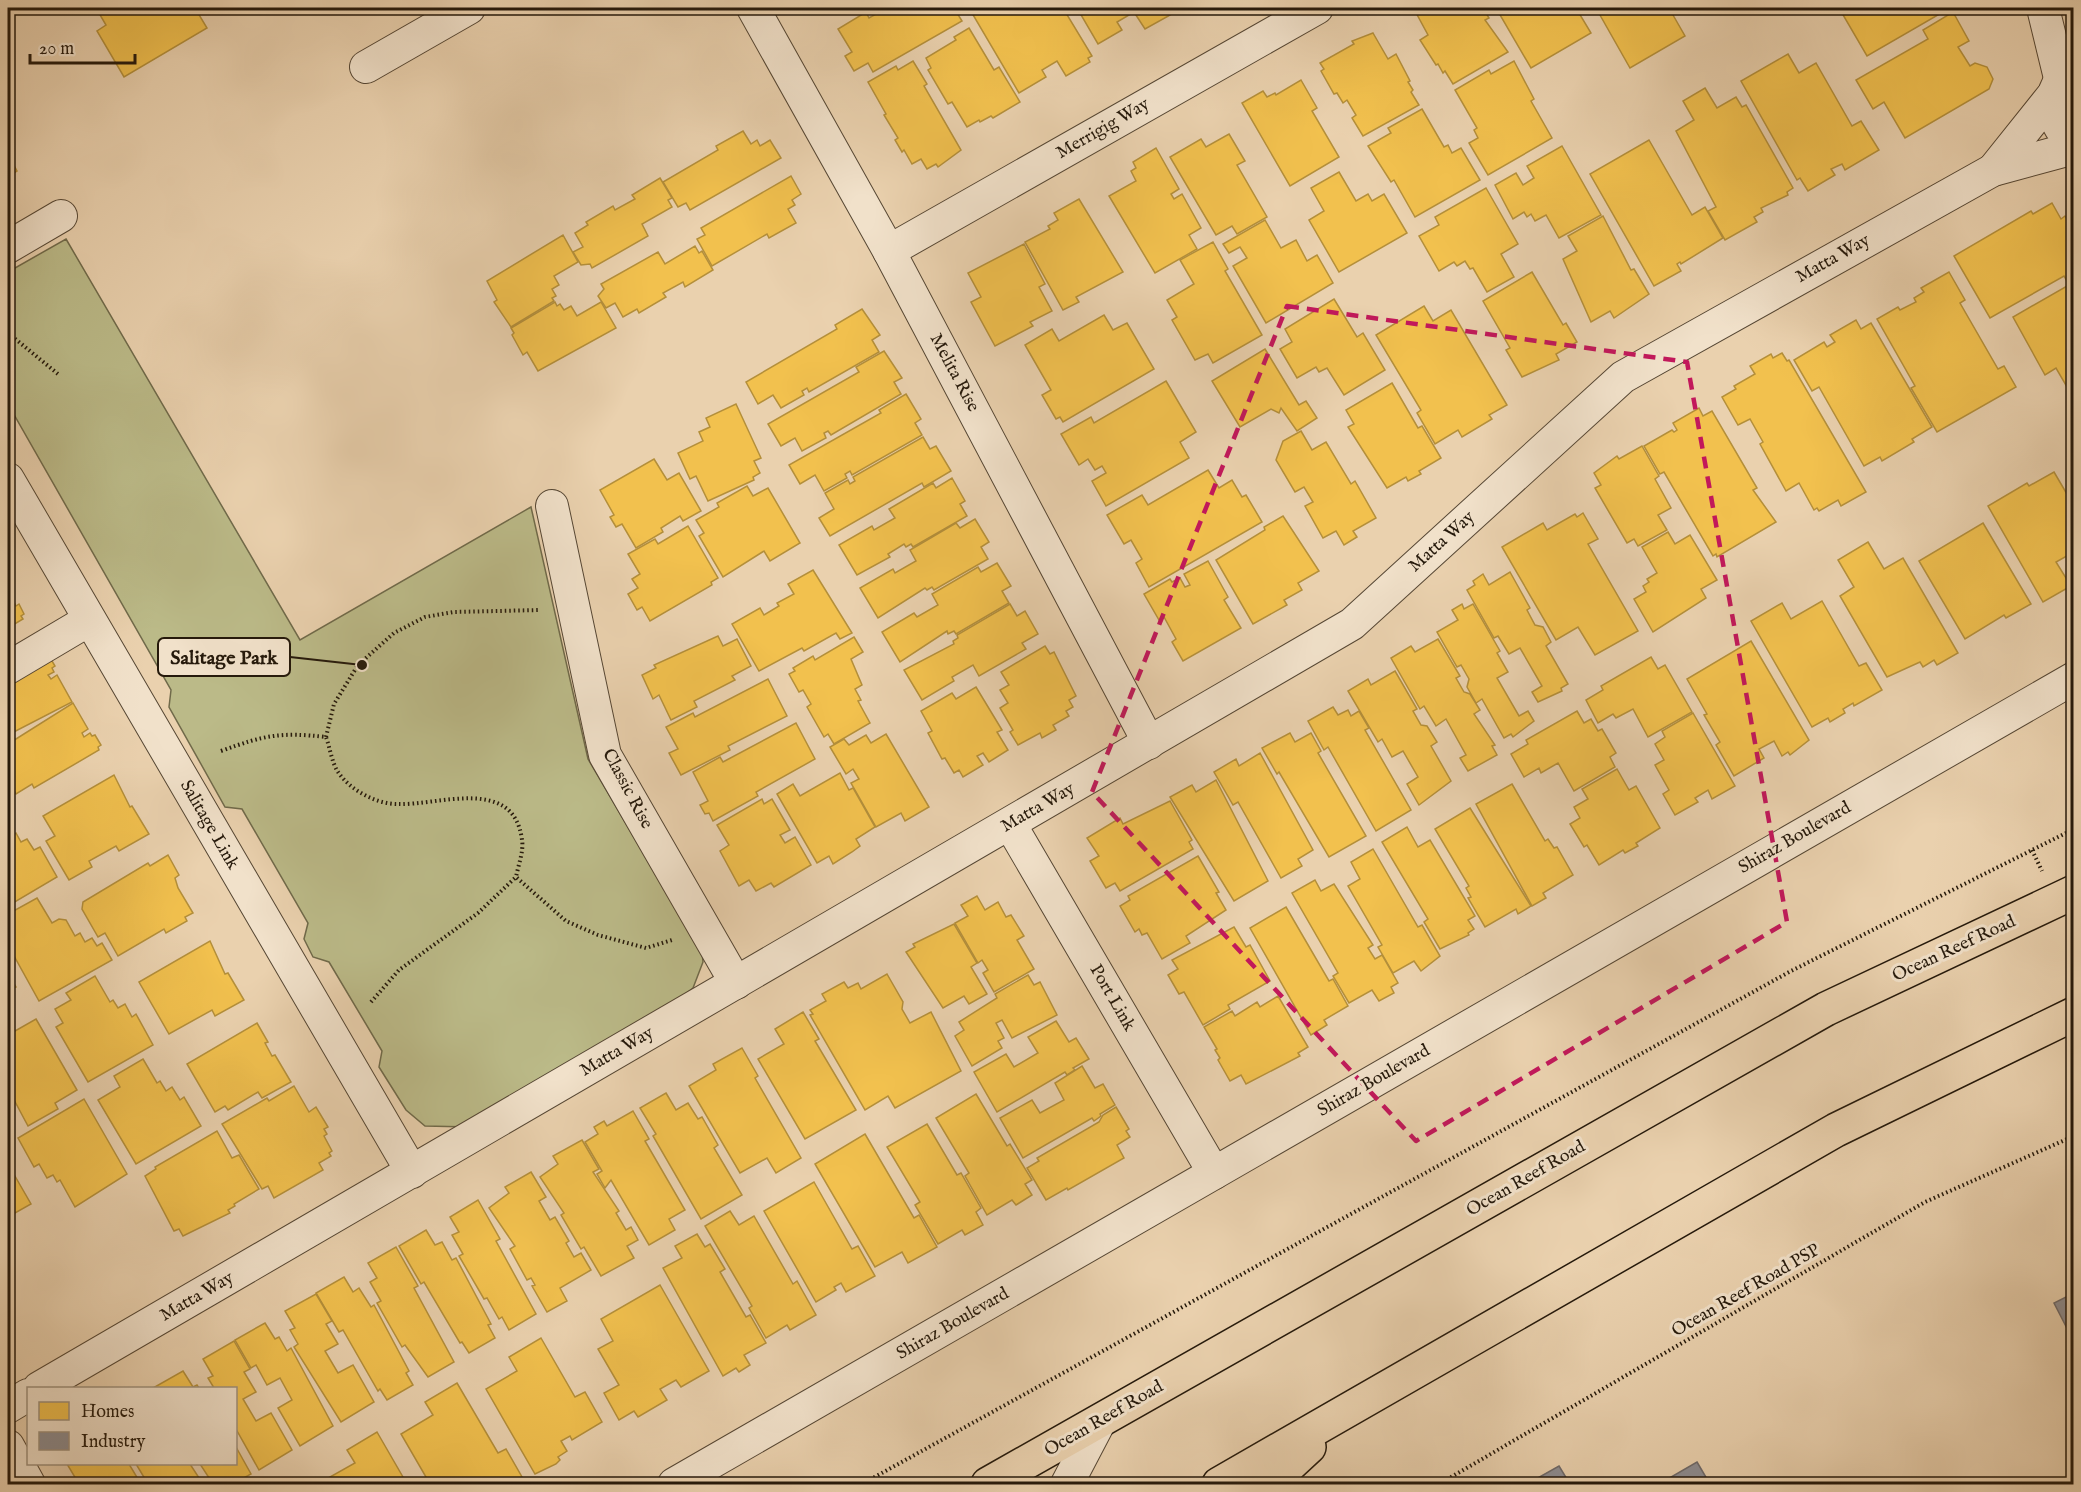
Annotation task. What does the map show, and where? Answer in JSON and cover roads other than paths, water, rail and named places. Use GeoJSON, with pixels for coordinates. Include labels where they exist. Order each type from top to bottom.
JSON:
{"type":"FeatureCollection","features":[{"type":"Feature","properties":{"kind":"main road","name":"Ocean Reef Road"},"geometry":{"type":"LineString","coordinates":[[988,1485],[1826,1009],[2073,892]]}},
{"type":"Feature","properties":{"kind":"main road"},"geometry":{"type":"LineString","coordinates":[[1219,1485],[1836,1130],[2073,1014]]}},
{"type":"Feature","properties":{"kind":"main road"},"geometry":{"type":"LineString","coordinates":[[1269,1485],[1347,1411]]}},
{"type":"Feature","properties":{"kind":"street"},"geometry":{"type":"LineString","coordinates":[[366,68],[470,8]]}},
{"type":"Feature","properties":{"kind":"street","name":"Melita Rise"},"geometry":{"type":"LineString","coordinates":[[753,8],[889,251],[1149,743]]}},
{"type":"Feature","properties":{"kind":"street","name":"Merrigig Way"},"geometry":{"type":"LineString","coordinates":[[889,251],[1317,8]]}},
{"type":"Feature","properties":{"kind":"street"},"geometry":{"type":"LineString","coordinates":[[2045,8],[2073,26]]}},
{"type":"Feature","properties":{"kind":"street"},"geometry":{"type":"LineString","coordinates":[[2045,8],[2062,79],[2053,112],[2059,130],[2073,146]]}},
{"type":"Feature","properties":{"kind":"street","name":"Matta Way"},"geometry":{"type":"LineString","coordinates":[[1993,170],[2062,79]]}},
{"type":"Feature","properties":{"kind":"street","name":"Matta Way"},"geometry":{"type":"LineString","coordinates":[[42,1387],[1352,624],[1623,377],[1993,170],[2073,146]]}},
{"type":"Feature","properties":{"kind":"street"},"geometry":{"type":"LineString","coordinates":[[8,247],[61,216]]}},
{"type":"Feature","properties":{"kind":"street","name":"Salitage Link"},"geometry":{"type":"LineString","coordinates":[[8,479],[412,1172]]}},
{"type":"Feature","properties":{"kind":"street","name":"Classic Rise"},"geometry":{"type":"LineString","coordinates":[[552,506],[604,755],[736,983]]}},
{"type":"Feature","properties":{"kind":"street"},"geometry":{"type":"LineString","coordinates":[[8,668],[89,620]]}},
{"type":"Feature","properties":{"kind":"street","name":"Shiraz Boulevard"},"geometry":{"type":"LineString","coordinates":[[674,1485],[2073,678]]}},
{"type":"Feature","properties":{"kind":"street","name":"Port Link"},"geometry":{"type":"LineString","coordinates":[[1010,824],[1214,1173]]}},
{"type":"Feature","properties":{"kind":"street"},"geometry":{"type":"LineString","coordinates":[[8,1407],[27,1396]]}},
{"type":"Feature","properties":{"kind":"street"},"geometry":{"type":"LineString","coordinates":[[1067,1485],[1100,1421]]}},
{"type":"Feature","properties":{"kind":"street"},"geometry":{"type":"LineString","coordinates":[[8,1446],[29,1485]]}},
{"type":"Feature","properties":{"kind":"place","name":"Salitage Park"},"geometry":{"type":"Point","coordinates":[362,665]}}]}
